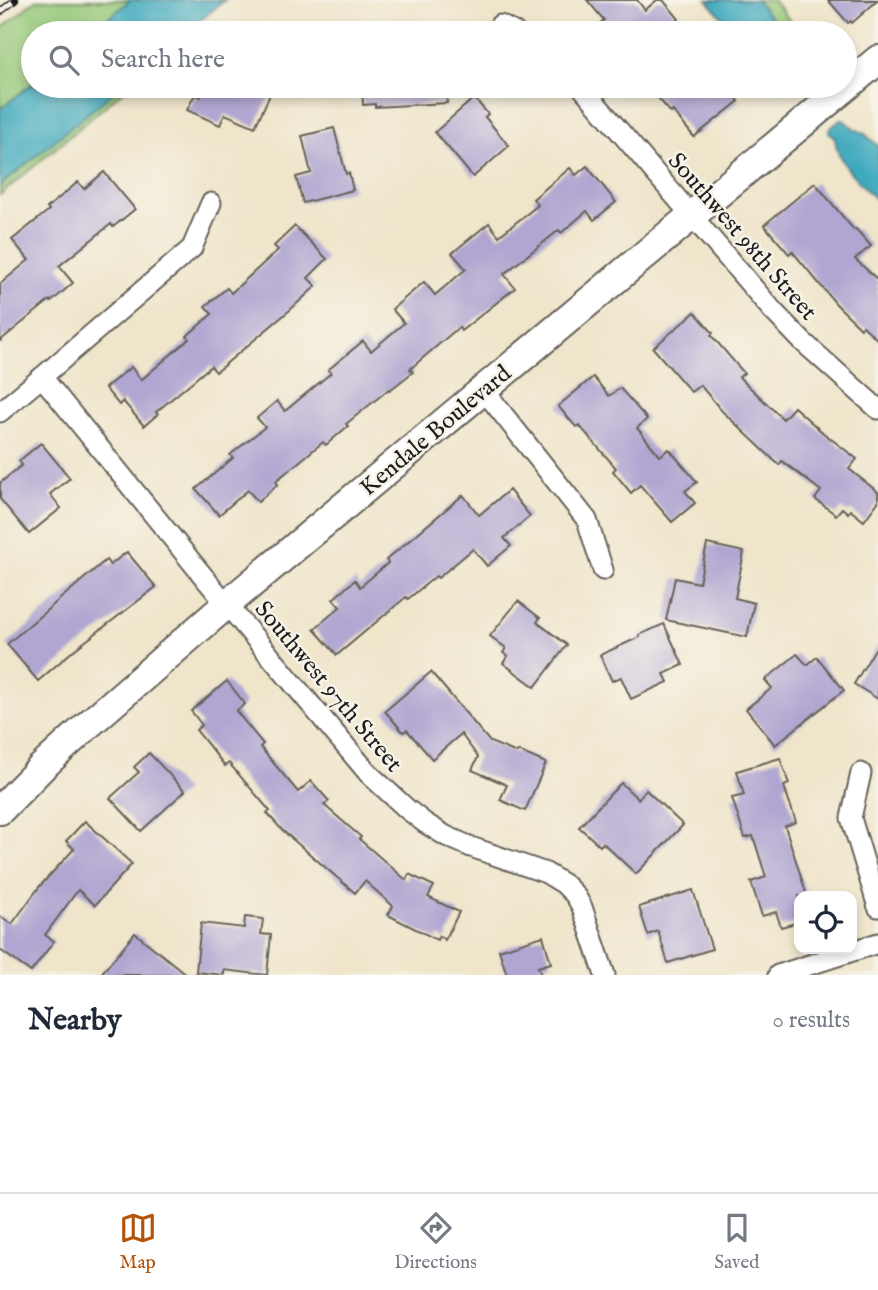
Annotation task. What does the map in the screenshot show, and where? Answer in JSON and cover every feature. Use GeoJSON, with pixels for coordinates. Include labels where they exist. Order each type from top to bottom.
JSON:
{"type":"FeatureCollection","features":[{"type":"Feature","properties":{"kind":"street","name":"Kendale Boulevard"},"geometry":{"type":"LineString","coordinates":[[857,78],[878,60]]}},
{"type":"Feature","properties":{"kind":"street","name":"Southwest 98th Street"},"geometry":{"type":"LineString","coordinates":[[591,98],[773,311],[802,341],[878,409]]}},
{"type":"Feature","properties":{"kind":"street","name":"Kendale Boulevard"},"geometry":{"type":"LineString","coordinates":[[0,810],[89,724],[227,604],[833,98]]}},
{"type":"Feature","properties":{"kind":"street"},"geometry":{"type":"LineString","coordinates":[[0,412],[192,248],[211,203]]}},
{"type":"Feature","properties":{"kind":"street","name":"Southwest 97th Street"},"geometry":{"type":"LineString","coordinates":[[42,377],[369,774],[407,809],[446,836],[546,873],[564,884],[575,895],[588,921],[605,975]]}},
{"type":"Feature","properties":{"kind":"street"},"geometry":{"type":"LineString","coordinates":[[483,389],[587,520],[603,570]]}},
{"type":"Feature","properties":{"kind":"street"},"geometry":{"type":"LineString","coordinates":[[861,773],[851,818],[878,907]]}},
{"type":"Feature","properties":{"kind":"street"},"geometry":{"type":"LineString","coordinates":[[778,975],[878,943]]}},
{"type":"Feature","properties":{"kind":"green space"},"geometry":{"type":"Polygon","coordinates":[[[35,0],[130,0],[105,21],[21,21],[21,92],[0,109],[0,30],[35,0]]]}},
{"type":"Feature","properties":{"kind":"green space"},"geometry":{"type":"Polygon","coordinates":[[[756,0],[773,0],[790,21],[773,21],[756,0]]]}},
{"type":"Feature","properties":{"kind":"green space"},"geometry":{"type":"Polygon","coordinates":[[[106,98],[115,98],[0,195],[0,186],[106,98]]]}},
{"type":"Feature","properties":{"kind":"water"},"geometry":{"type":"Polygon","coordinates":[[[130,0],[225,0],[200,21],[105,21],[130,0]]]}},
{"type":"Feature","properties":{"kind":"water"},"geometry":{"type":"Polygon","coordinates":[[[707,0],[756,0],[773,21],[725,21],[707,0]]]}},
{"type":"Feature","properties":{"kind":"water"},"geometry":{"type":"Polygon","coordinates":[[[21,92],[21,98],[106,98],[0,186],[0,109],[21,92]]]}},
{"type":"Feature","properties":{"kind":"water"},"geometry":{"type":"Polygon","coordinates":[[[842,119],[878,146],[878,202],[845,165],[836,147],[835,138],[829,132],[829,129],[842,119]]]}},
{"type":"Feature","properties":{"kind":"building"},"geometry":{"type":"Polygon","coordinates":[[[587,0],[637,0],[645,10],[657,0],[663,0],[679,19],[677,21],[604,20],[587,0]]]}},
{"type":"Feature","properties":{"kind":"building"},"geometry":{"type":"Polygon","coordinates":[[[828,0],[878,0],[854,21],[846,21],[828,0]]]}},
{"type":"Feature","properties":{"kind":"building"},"geometry":{"type":"Polygon","coordinates":[[[193,98],[268,98],[255,127],[225,114],[220,125],[187,110],[193,98]]]}},
{"type":"Feature","properties":{"kind":"building"},"geometry":{"type":"Polygon","coordinates":[[[363,98],[447,98],[447,103],[375,107],[375,104],[363,105],[363,98]]]}},
{"type":"Feature","properties":{"kind":"building"},"geometry":{"type":"Polygon","coordinates":[[[474,98],[488,114],[485,117],[509,146],[473,177],[435,132],[474,98]]]}},
{"type":"Feature","properties":{"kind":"building"},"geometry":{"type":"Polygon","coordinates":[[[658,98],[736,98],[739,101],[694,137],[673,111],[671,113],[658,98]]]}},
{"type":"Feature","properties":{"kind":"building"},"geometry":{"type":"Polygon","coordinates":[[[334,128],[353,190],[303,203],[296,177],[311,173],[302,136],[334,128]]]}},
{"type":"Feature","properties":{"kind":"building"},"geometry":{"type":"Polygon","coordinates":[[[587,166],[616,202],[594,220],[587,211],[504,274],[515,288],[461,331],[459,327],[410,369],[413,372],[346,424],[348,426],[326,445],[323,442],[276,481],[278,484],[258,502],[248,490],[219,515],[196,489],[233,458],[230,455],[265,427],[257,418],[277,401],[285,411],[331,373],[328,370],[363,341],[371,351],[404,323],[392,309],[424,282],[435,295],[466,269],[452,253],[489,223],[499,236],[538,205],[533,199],[570,168],[576,175],[587,166]]]}},
{"type":"Feature","properties":{"kind":"building"},"geometry":{"type":"Polygon","coordinates":[[[104,172],[135,209],[113,227],[111,224],[59,266],[73,283],[0,341],[0,284],[29,260],[12,240],[78,182],[84,189],[104,172]]]}},
{"type":"Feature","properties":{"kind":"building"},"geometry":{"type":"Polygon","coordinates":[[[815,183],[871,246],[855,259],[878,280],[878,340],[837,305],[792,251],[789,254],[764,225],[815,183]]]}},
{"type":"Feature","properties":{"kind":"building"},"geometry":{"type":"Polygon","coordinates":[[[295,226],[327,259],[308,278],[316,286],[216,372],[211,366],[156,412],[158,414],[144,426],[123,401],[119,405],[105,388],[131,367],[141,380],[189,339],[187,336],[212,314],[205,306],[227,288],[231,293],[278,250],[274,246],[295,226]]]}},
{"type":"Feature","properties":{"kind":"building"},"geometry":{"type":"Polygon","coordinates":[[[695,312],[744,373],[739,377],[783,419],[794,407],[857,459],[849,469],[878,492],[878,502],[864,521],[850,510],[848,513],[842,508],[836,515],[815,499],[821,491],[782,461],[779,465],[722,411],[700,385],[691,392],[653,348],[695,312]]]}},
{"type":"Feature","properties":{"kind":"building"},"geometry":{"type":"Polygon","coordinates":[[[593,377],[609,396],[620,388],[647,419],[637,428],[660,456],[669,449],[697,482],[685,491],[695,503],[672,522],[640,485],[631,493],[613,471],[616,468],[579,425],[576,427],[558,406],[593,377]]]}},
{"type":"Feature","properties":{"kind":"building"},"geometry":{"type":"Polygon","coordinates":[[[41,443],[70,478],[50,494],[61,508],[29,534],[0,499],[0,483],[22,465],[19,461],[41,443]]]}},
{"type":"Feature","properties":{"kind":"building"},"geometry":{"type":"Polygon","coordinates":[[[509,490],[530,516],[504,538],[511,546],[487,566],[473,549],[438,578],[436,576],[408,599],[406,597],[337,655],[314,629],[340,607],[333,599],[355,580],[360,587],[388,563],[386,560],[463,495],[479,515],[509,490]]]}},
{"type":"Feature","properties":{"kind":"building"},"geometry":{"type":"Polygon","coordinates":[[[707,544],[744,552],[735,598],[754,603],[747,637],[666,620],[675,578],[699,583],[707,544]]]}},
{"type":"Feature","properties":{"kind":"building"},"geometry":{"type":"Polygon","coordinates":[[[127,552],[156,587],[38,681],[7,644],[106,560],[110,565],[127,552]]]}},
{"type":"Feature","properties":{"kind":"building"},"geometry":{"type":"Polygon","coordinates":[[[518,601],[540,618],[537,622],[567,645],[535,687],[503,663],[508,656],[503,653],[506,648],[490,636],[518,601]]]}},
{"type":"Feature","properties":{"kind":"building"},"geometry":{"type":"Polygon","coordinates":[[[664,624],[683,665],[664,674],[668,682],[631,699],[621,677],[612,681],[600,655],[664,624]]]}},
{"type":"Feature","properties":{"kind":"building"},"geometry":{"type":"Polygon","coordinates":[[[878,644],[878,699],[854,684],[878,644]]]}},
{"type":"Feature","properties":{"kind":"building"},"geometry":{"type":"Polygon","coordinates":[[[797,654],[807,665],[817,657],[844,690],[775,745],[746,709],[772,688],[765,680],[797,654]]]}},
{"type":"Feature","properties":{"kind":"building"},"geometry":{"type":"Polygon","coordinates":[[[431,672],[490,742],[546,763],[525,811],[500,800],[507,785],[472,770],[478,757],[461,734],[432,759],[407,730],[403,732],[385,711],[431,672]]]}},
{"type":"Feature","properties":{"kind":"building"},"geometry":{"type":"Polygon","coordinates":[[[227,681],[245,704],[236,711],[263,744],[260,747],[298,792],[311,781],[329,801],[324,805],[361,837],[359,839],[406,880],[409,874],[434,886],[428,897],[459,912],[445,940],[439,936],[437,940],[388,915],[393,906],[365,881],[355,893],[282,830],[267,813],[270,811],[229,763],[225,766],[196,730],[202,725],[191,711],[227,681]]]}},
{"type":"Feature","properties":{"kind":"building"},"geometry":{"type":"Polygon","coordinates":[[[149,753],[185,791],[141,831],[110,798],[139,772],[134,767],[149,753]]]}},
{"type":"Feature","properties":{"kind":"building"},"geometry":{"type":"Polygon","coordinates":[[[780,758],[789,784],[784,786],[796,822],[785,826],[805,891],[794,891],[794,923],[781,927],[776,912],[762,916],[751,882],[766,877],[753,836],[745,838],[732,798],[744,795],[737,771],[780,758]]]}},
{"type":"Feature","properties":{"kind":"building"},"geometry":{"type":"Polygon","coordinates":[[[621,783],[638,799],[646,790],[683,825],[636,874],[603,843],[600,846],[579,827],[621,783]]]}},
{"type":"Feature","properties":{"kind":"building"},"geometry":{"type":"Polygon","coordinates":[[[85,821],[132,864],[95,905],[78,890],[45,935],[54,941],[31,972],[0,950],[0,916],[12,924],[40,886],[74,849],[66,841],[85,821]]]}},
{"type":"Feature","properties":{"kind":"building"},"geometry":{"type":"Polygon","coordinates":[[[693,890],[712,949],[668,963],[658,931],[648,935],[639,907],[693,890]]]}},
{"type":"Feature","properties":{"kind":"building"},"geometry":{"type":"Polygon","coordinates":[[[245,917],[263,919],[261,934],[271,935],[267,975],[224,970],[224,975],[196,972],[201,923],[244,928],[245,917]]]}},
{"type":"Feature","properties":{"kind":"building"},"geometry":{"type":"Polygon","coordinates":[[[135,933],[187,975],[100,975],[135,933]]]}},
{"type":"Feature","properties":{"kind":"building"},"geometry":{"type":"Polygon","coordinates":[[[543,936],[551,963],[538,967],[541,975],[507,975],[499,950],[543,936]]]}},
{"type":"Feature","properties":{"kind":"railway"},"geometry":{"type":"LineString","coordinates":[[0,12],[15,0]]}}]}
